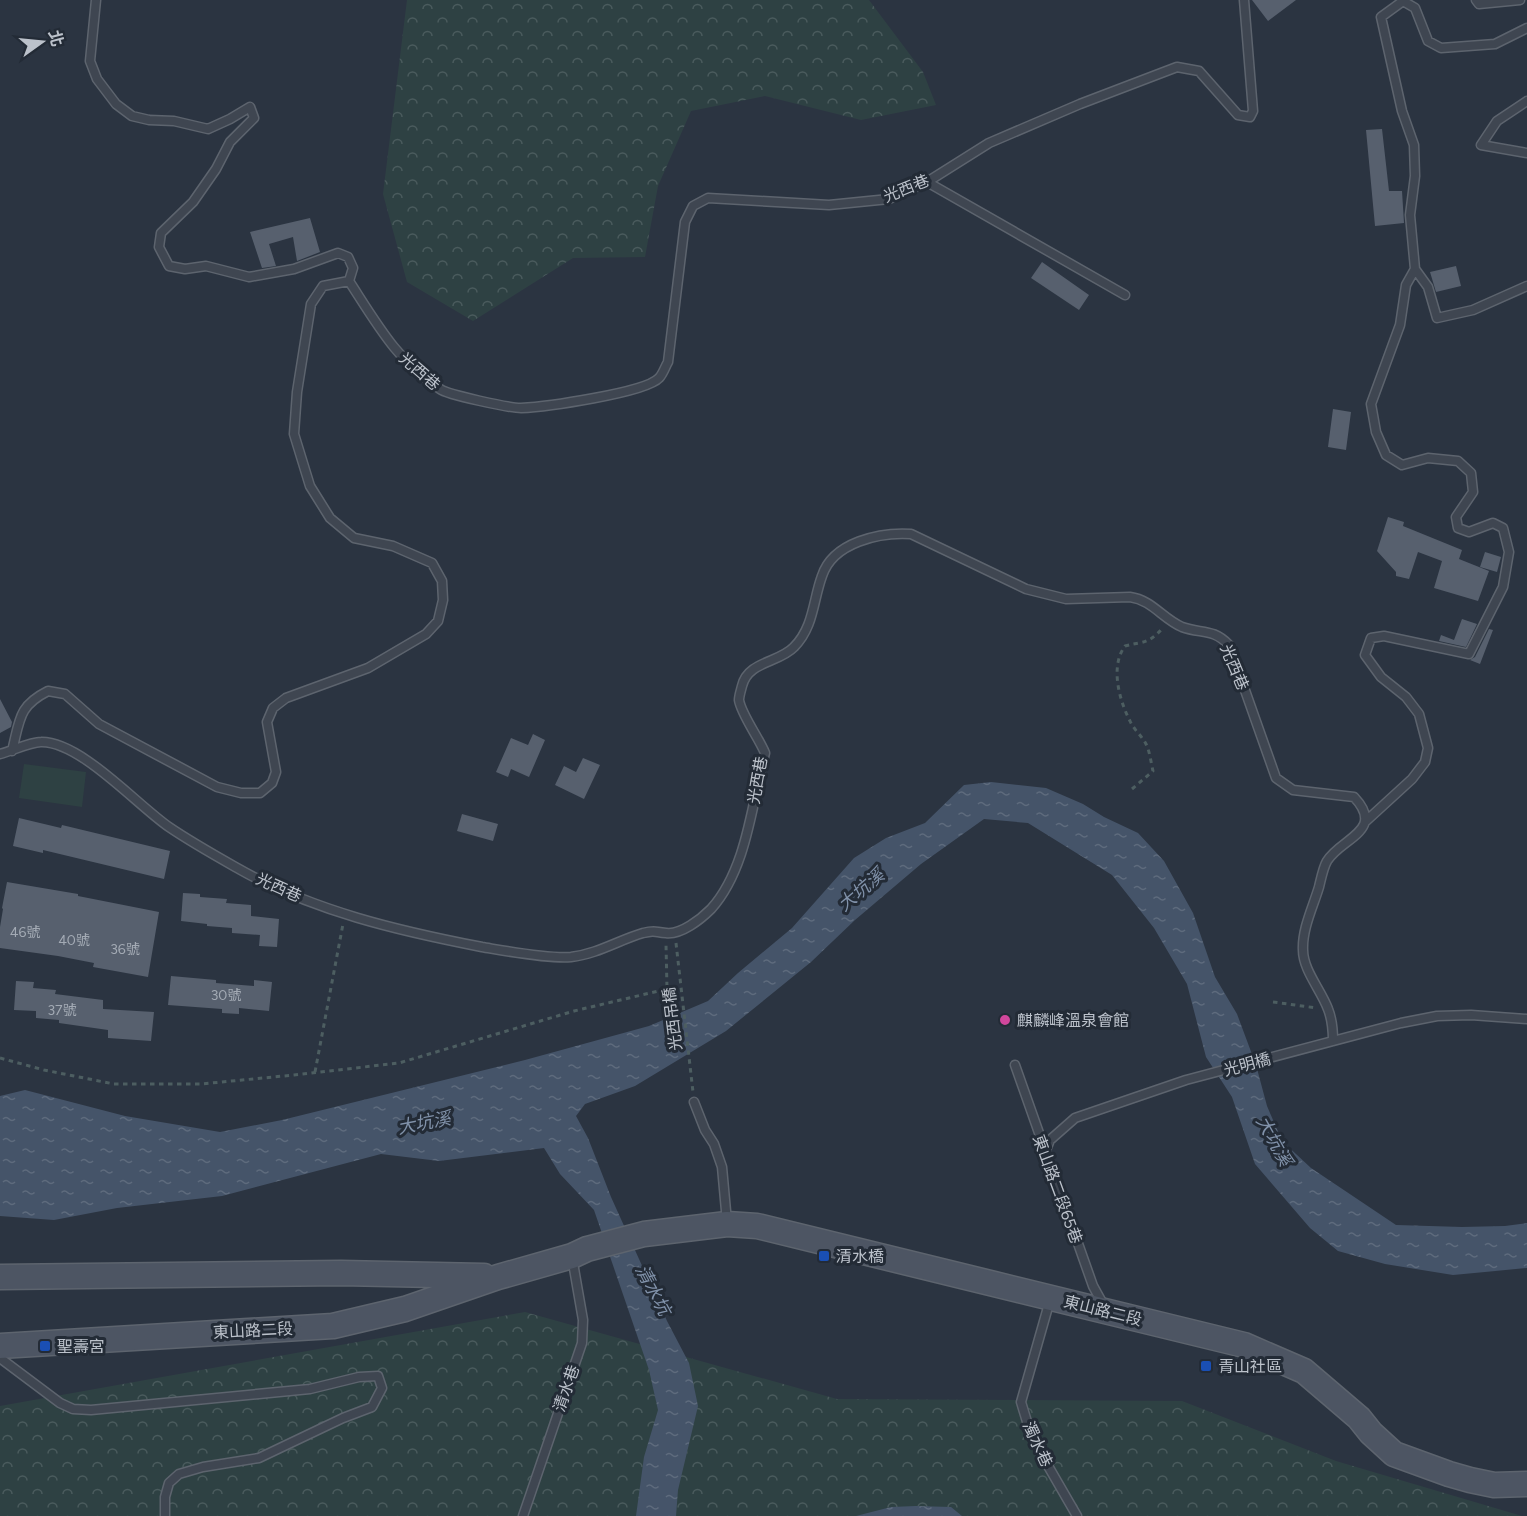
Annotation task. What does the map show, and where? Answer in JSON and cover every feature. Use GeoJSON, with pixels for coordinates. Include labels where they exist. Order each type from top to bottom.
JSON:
{"type":"FeatureCollection","features":[{"type":"Feature","properties":{"kind":"main road","name":"東山路二段"},"geometry":{"type":"LineString","coordinates":[[0,1346],[333,1326],[405,1309],[498,1276],[644,1234],[727,1224],[757,1226],[1244,1345],[1304,1371],[1332,1394],[1394,1454],[1470,1480],[1494,1485],[1527,1484]]}},
{"type":"Feature","properties":{"kind":"main road","name":"東山路二段"},"geometry":{"type":"LineString","coordinates":[[0,1276],[341,1273],[498,1276]]}},
{"type":"Feature","properties":{"kind":"lane"},"geometry":{"type":"LineString","coordinates":[[12,751],[21,713],[35,698],[48,691],[64,694],[99,724],[217,787],[241,793],[260,792],[272,783],[276,772],[267,722],[273,708],[286,698],[368,668],[426,634],[438,621],[443,600],[442,580],[432,563],[393,546],[354,538],[330,518],[310,486],[294,434],[297,392],[311,304],[322,286],[349,281],[353,268],[348,257],[338,253],[294,269],[249,277],[206,266],[185,269],[169,266],[159,247],[161,233],[193,202],[216,169],[230,142],[254,118],[250,107],[231,119],[208,129],[132,116],[116,104],[97,79],[90,61],[96,0]]}},
{"type":"Feature","properties":{"kind":"lane","name":"光西巷"},"geometry":{"type":"LineString","coordinates":[[349,281],[380,331],[417,372],[442,391],[518,408],[572,401],[638,388],[658,379],[668,362],[685,222],[693,206],[708,198],[829,205],[889,199],[927,182],[989,142],[1177,67],[1199,71],[1238,115],[1250,117],[1254,111],[1244,0]]}},
{"type":"Feature","properties":{"kind":"lane"},"geometry":{"type":"LineString","coordinates":[[1476,0],[1479,4],[1520,0]]}},
{"type":"Feature","properties":{"kind":"lane"},"geometry":{"type":"LineString","coordinates":[[1527,28],[1495,44],[1442,48],[1428,41],[1415,8],[1403,1],[1381,17],[1402,111],[1414,146],[1415,176],[1410,215],[1415,269],[1428,287],[1437,318],[1473,310],[1527,286]]}},
{"type":"Feature","properties":{"kind":"lane"},"geometry":{"type":"LineString","coordinates":[[1527,100],[1497,121],[1481,146],[1527,153]]}},
{"type":"Feature","properties":{"kind":"lane"},"geometry":{"type":"LineString","coordinates":[[927,182],[1125,296]]}},
{"type":"Feature","properties":{"kind":"lane"},"geometry":{"type":"LineString","coordinates":[[1415,269],[1406,285],[1400,325],[1371,404],[1376,432],[1386,454],[1402,465],[1428,458],[1458,461],[1471,473],[1473,492],[1456,517],[1458,528],[1468,532],[1493,523],[1503,528],[1509,552],[1503,587],[1469,654],[1384,636],[1371,638],[1365,655],[1381,677],[1406,697],[1419,714],[1428,748],[1425,762],[1412,779],[1365,822],[1362,830],[1327,861],[1304,934],[1303,951],[1306,964],[1328,1009],[1333,1041],[1437,1016],[1471,1014],[1527,1019]]}},
{"type":"Feature","properties":{"kind":"lane","name":"光西巷"},"geometry":{"type":"LineString","coordinates":[[0,754],[40,741],[65,746],[169,827],[241,870],[291,894],[345,913],[426,936],[508,952],[569,957],[588,954],[623,942],[632,936],[656,930],[670,933],[686,927],[711,908],[730,879],[740,856],[765,753],[744,714],[739,699],[742,683],[748,673],[784,656],[795,647],[804,634],[815,609],[822,575],[829,561],[836,554],[868,539],[894,533],[911,534],[1026,589],[1066,599],[1140,598],[1183,627],[1213,633],[1221,637],[1229,645],[1276,778],[1293,790],[1354,797],[1364,812],[1365,822]]}},
{"type":"Feature","properties":{"kind":"lane","name":"光明橋"},"geometry":{"type":"LineString","coordinates":[[1048,1162],[1046,1150],[1050,1140],[1075,1118],[1186,1080],[1333,1041]]}},
{"type":"Feature","properties":{"kind":"lane","name":"東山路二段65巷"},"geometry":{"type":"LineString","coordinates":[[1015,1065],[1093,1286],[1106,1310]]}},
{"type":"Feature","properties":{"kind":"lane"},"geometry":{"type":"LineString","coordinates":[[694,1102],[722,1167],[727,1224]]}},
{"type":"Feature","properties":{"kind":"lane","name":"清水巷"},"geometry":{"type":"LineString","coordinates":[[523,1516],[582,1343],[580,1252]]}},
{"type":"Feature","properties":{"kind":"lane","name":"濁水巷"},"geometry":{"type":"LineString","coordinates":[[1051,1297],[1021,1402],[1040,1452],[1077,1516]]}},
{"type":"Feature","properties":{"kind":"lane"},"geometry":{"type":"LineString","coordinates":[[0,1358],[60,1404],[91,1410],[310,1389],[359,1377],[378,1376],[382,1389],[372,1407],[343,1418],[259,1458],[203,1467],[179,1474],[169,1483],[165,1497],[165,1516]]}},
{"type":"Feature","properties":{"kind":"path"},"geometry":{"type":"LineString","coordinates":[[1132,789],[1153,771],[1146,744],[1130,722],[1120,691],[1116,664],[1125,646],[1142,644],[1155,636],[1171,620]]}},
{"type":"Feature","properties":{"kind":"path"},"geometry":{"type":"LineString","coordinates":[[315,1072],[345,913]]}},
{"type":"Feature","properties":{"kind":"path"},"geometry":{"type":"LineString","coordinates":[[0,1058],[44,1070],[114,1084],[201,1084],[399,1063],[574,1011],[667,989],[670,933]]}},
{"type":"Feature","properties":{"kind":"path","name":"光西吊橋"},"geometry":{"type":"LineString","coordinates":[[670,933],[694,1102]]}},
{"type":"Feature","properties":{"kind":"path"},"geometry":{"type":"LineString","coordinates":[[1274,1002],[1328,1009]]}},
{"type":"Feature","properties":{"kind":"green space"},"geometry":{"type":"Polygon","coordinates":[[[407,0],[869,0],[923,72],[936,105],[861,120],[765,96],[691,111],[658,186],[645,257],[573,258],[473,321],[407,282],[383,194],[407,0]]]}},
{"type":"Feature","properties":{"kind":"green space"},"geometry":{"type":"Polygon","coordinates":[[[24,764],[86,772],[82,807],[19,798],[24,764]]]}},
{"type":"Feature","properties":{"kind":"green space"},"geometry":{"type":"Polygon","coordinates":[[[525,1312],[837,1399],[1182,1401],[1336,1461],[1522,1516],[0,1516],[0,1406],[525,1312]]]}},
{"type":"Feature","properties":{"kind":"water"},"geometry":{"type":"Polygon","coordinates":[[[991,782],[1046,788],[1083,804],[1138,833],[1164,861],[1193,913],[1215,977],[1237,1014],[1256,1065],[1267,1106],[1282,1141],[1311,1168],[1396,1225],[1462,1227],[1527,1223],[1527,1268],[1453,1275],[1385,1264],[1338,1251],[1310,1228],[1255,1164],[1232,1097],[1206,1057],[1187,984],[1154,928],[1112,875],[1028,823],[984,819],[921,864],[855,920],[811,962],[726,1031],[635,1086],[585,1104],[576,1116],[588,1138],[611,1197],[667,1321],[689,1363],[698,1406],[678,1490],[676,1516],[636,1516],[644,1457],[658,1410],[649,1370],[594,1210],[560,1174],[544,1148],[439,1161],[381,1154],[222,1196],[117,1208],[54,1220],[0,1216],[0,1096],[25,1090],[125,1116],[220,1132],[282,1120],[525,1060],[649,1026],[708,1001],[792,928],[854,858],[886,838],[925,823],[964,785],[991,782]]]}},
{"type":"Feature","properties":{"kind":"water"},"geometry":{"type":"Polygon","coordinates":[[[891,1507],[951,1507],[962,1516],[856,1516],[891,1507]]]}},
{"type":"Feature","properties":{"kind":"building"},"geometry":{"type":"Polygon","coordinates":[[[1252,0],[1296,0],[1268,21],[1252,0]]]}},
{"type":"Feature","properties":{"kind":"building"},"geometry":{"type":"Polygon","coordinates":[[[1382,129],[1389,191],[1402,191],[1404,223],[1375,226],[1366,130],[1382,129]]]}},
{"type":"Feature","properties":{"kind":"building"},"geometry":{"type":"Polygon","coordinates":[[[310,218],[320,252],[297,261],[293,237],[269,244],[276,266],[262,268],[250,232],[310,218]]]}},
{"type":"Feature","properties":{"kind":"building"},"geometry":{"type":"Polygon","coordinates":[[[1042,262],[1089,295],[1079,310],[1031,278],[1042,262]]]}},
{"type":"Feature","properties":{"kind":"building"},"geometry":{"type":"Polygon","coordinates":[[[1456,266],[1461,286],[1436,292],[1430,272],[1456,266]]]}},
{"type":"Feature","properties":{"kind":"building"},"geometry":{"type":"Polygon","coordinates":[[[1333,409],[1351,412],[1346,450],[1328,447],[1333,409]]]}},
{"type":"Feature","properties":{"kind":"building"},"geometry":{"type":"Polygon","coordinates":[[[1388,517],[1404,522],[1403,526],[1462,550],[1459,559],[1489,571],[1478,601],[1434,588],[1442,561],[1418,552],[1409,579],[1396,576],[1396,572],[1377,551],[1388,517]]]}},
{"type":"Feature","properties":{"kind":"building"},"geometry":{"type":"Polygon","coordinates":[[[1485,552],[1501,557],[1497,572],[1480,567],[1485,552]]]}},
{"type":"Feature","properties":{"kind":"building"},"geometry":{"type":"Polygon","coordinates":[[[1462,619],[1477,624],[1466,647],[1439,641],[1441,635],[1454,640],[1462,619]]]}},
{"type":"Feature","properties":{"kind":"building"},"geometry":{"type":"Polygon","coordinates":[[[1489,629],[1493,630],[1480,664],[1470,660],[1475,657],[1489,629]]]}},
{"type":"Feature","properties":{"kind":"building"},"geometry":{"type":"Polygon","coordinates":[[[0,699],[12,722],[11,727],[0,733],[0,699]]]}},
{"type":"Feature","properties":{"kind":"building"},"geometry":{"type":"Polygon","coordinates":[[[533,734],[545,740],[529,777],[511,769],[508,777],[496,772],[511,738],[528,745],[533,734]]]}},
{"type":"Feature","properties":{"kind":"building"},"geometry":{"type":"Polygon","coordinates":[[[583,758],[600,765],[584,799],[555,785],[564,766],[576,772],[583,758]]]}},
{"type":"Feature","properties":{"kind":"building"},"geometry":{"type":"Polygon","coordinates":[[[462,814],[498,824],[493,841],[457,831],[462,814]]]}},
{"type":"Feature","properties":{"kind":"building"},"geometry":{"type":"Polygon","coordinates":[[[19,818],[61,828],[62,825],[170,851],[164,879],[43,850],[43,853],[13,846],[19,818]]]}},
{"type":"Feature","properties":{"kind":"building"},"geometry":{"type":"Polygon","coordinates":[[[7,882],[78,894],[78,896],[159,912],[148,977],[93,967],[94,963],[0,948],[2,908],[7,882]]]}},
{"type":"Feature","properties":{"kind":"building"},"geometry":{"type":"Polygon","coordinates":[[[183,893],[227,899],[226,903],[251,905],[251,916],[279,919],[277,947],[259,946],[260,935],[232,933],[232,928],[181,921],[183,893]]]}},
{"type":"Feature","properties":{"kind":"building"},"geometry":{"type":"Polygon","coordinates":[[[171,976],[254,986],[254,980],[272,982],[269,1011],[239,1008],[239,1014],[222,1013],[222,1009],[168,1005],[171,976]]]}},
{"type":"Feature","properties":{"kind":"building"},"geometry":{"type":"Polygon","coordinates":[[[16,981],[34,982],[33,988],[56,990],[55,994],[103,1000],[103,1009],[154,1012],[151,1041],[108,1038],[108,1030],[59,1023],[59,1020],[36,1018],[36,1011],[14,1010],[16,981]]]}},
{"type":"Feature","properties":{"kind":"place","name":"麒麟峰溫泉會館"},"geometry":{"type":"Point","coordinates":[1005,1020]}},
{"type":"Feature","properties":{"kind":"place","name":"清水橋"},"geometry":{"type":"Point","coordinates":[824,1256]}},
{"type":"Feature","properties":{"kind":"place","name":"聖壽宮"},"geometry":{"type":"Point","coordinates":[45,1346]}},
{"type":"Feature","properties":{"kind":"place","name":"青山社區"},"geometry":{"type":"Point","coordinates":[1206,1366]}},
{"type":"Feature","properties":{"kind":"water label","name":"大坑溪"},"geometry":{"type":"Point","coordinates":[861,890]}},
{"type":"Feature","properties":{"kind":"water label","name":"大坑溪"},"geometry":{"type":"Point","coordinates":[424,1123]}},
{"type":"Feature","properties":{"kind":"water label","name":"大坑溪"},"geometry":{"type":"Point","coordinates":[1274,1141]}},
{"type":"Feature","properties":{"kind":"water label","name":"清水坑"},"geometry":{"type":"Point","coordinates":[653,1290]}}]}
